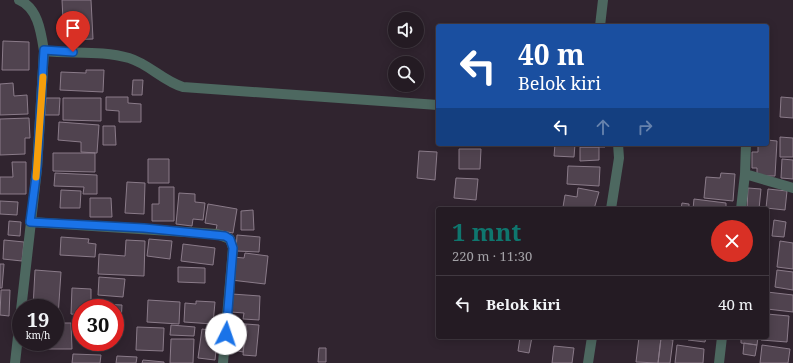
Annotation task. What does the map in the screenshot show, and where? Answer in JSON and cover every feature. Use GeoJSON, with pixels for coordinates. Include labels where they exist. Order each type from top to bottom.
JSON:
{"type":"FeatureCollection","features":[{"type":"Feature","properties":{"kind":"street"},"geometry":{"type":"LineString","coordinates":[[15,363],[37,162],[44,50],[41,31],[32,4],[19,0]]}},
{"type":"Feature","properties":{"kind":"street"},"geometry":{"type":"LineString","coordinates":[[600,24],[604,0]]}},
{"type":"Feature","properties":{"kind":"street"},"geometry":{"type":"LineString","coordinates":[[44,50],[104,53],[129,58],[142,63],[174,84],[182,87],[436,105]]}},
{"type":"Feature","properties":{"kind":"street"},"geometry":{"type":"LineString","coordinates":[[611,207],[619,158],[618,146]]}},
{"type":"Feature","properties":{"kind":"street"},"geometry":{"type":"LineString","coordinates":[[741,207],[746,174],[746,146]]}},
{"type":"Feature","properties":{"kind":"street"},"geometry":{"type":"LineString","coordinates":[[746,174],[793,188]]}},
{"type":"Feature","properties":{"kind":"street"},"geometry":{"type":"LineString","coordinates":[[30,222],[218,234],[230,239],[233,248],[224,363]]}},
{"type":"Feature","properties":{"kind":"street"},"geometry":{"type":"LineString","coordinates":[[588,363],[592,339]]}},
{"type":"Feature","properties":{"kind":"street"},"geometry":{"type":"LineString","coordinates":[[719,363],[722,339]]}},
{"type":"Feature","properties":{"kind":"building"},"geometry":{"type":"Polygon","coordinates":[[[62,0],[91,0],[93,39],[64,40],[62,0]]]}},
{"type":"Feature","properties":{"kind":"building"},"geometry":{"type":"Polygon","coordinates":[[[3,41],[29,42],[29,70],[2,70],[3,41]]]}},
{"type":"Feature","properties":{"kind":"building"},"geometry":{"type":"Polygon","coordinates":[[[86,70],[104,70],[103,92],[60,90],[61,72],[86,73],[86,70]]]}},
{"type":"Feature","properties":{"kind":"building"},"geometry":{"type":"Polygon","coordinates":[[[133,80],[143,80],[142,95],[132,95],[133,80]]]}},
{"type":"Feature","properties":{"kind":"building"},"geometry":{"type":"Polygon","coordinates":[[[13,83],[14,96],[27,95],[28,114],[0,115],[0,84],[13,83]]]}},
{"type":"Feature","properties":{"kind":"building"},"geometry":{"type":"Polygon","coordinates":[[[106,97],[128,97],[128,103],[141,104],[141,122],[119,122],[119,111],[106,110],[106,97]]]}},
{"type":"Feature","properties":{"kind":"building"},"geometry":{"type":"Polygon","coordinates":[[[781,97],[793,98],[793,118],[780,117],[781,97]]]}},
{"type":"Feature","properties":{"kind":"building"},"geometry":{"type":"Polygon","coordinates":[[[46,98],[60,98],[59,115],[45,115],[46,98]]]}},
{"type":"Feature","properties":{"kind":"building"},"geometry":{"type":"Polygon","coordinates":[[[63,98],[101,98],[101,121],[63,120],[63,98]]]}},
{"type":"Feature","properties":{"kind":"building"},"geometry":{"type":"Polygon","coordinates":[[[29,118],[30,138],[25,138],[25,154],[0,155],[0,119],[29,118]]]}},
{"type":"Feature","properties":{"kind":"building"},"geometry":{"type":"Polygon","coordinates":[[[59,122],[99,125],[97,153],[81,152],[81,142],[58,140],[59,122]]]}},
{"type":"Feature","properties":{"kind":"building"},"geometry":{"type":"Polygon","coordinates":[[[103,126],[115,126],[116,145],[103,145],[103,126]]]}},
{"type":"Feature","properties":{"kind":"building"},"geometry":{"type":"Polygon","coordinates":[[[780,137],[793,138],[793,157],[780,157],[780,137]]]}},
{"type":"Feature","properties":{"kind":"building"},"geometry":{"type":"Polygon","coordinates":[[[769,140],[777,141],[775,176],[757,176],[757,168],[752,168],[752,152],[758,152],[758,146],[769,146],[769,140]]]}},
{"type":"Feature","properties":{"kind":"building"},"geometry":{"type":"Polygon","coordinates":[[[555,146],[575,146],[574,157],[554,156],[555,146]]]}},
{"type":"Feature","properties":{"kind":"building"},"geometry":{"type":"Polygon","coordinates":[[[580,146],[605,146],[605,147],[580,146]]]}},
{"type":"Feature","properties":{"kind":"building"},"geometry":{"type":"Polygon","coordinates":[[[580,147],[599,147],[599,160],[580,161],[580,147]]]}},
{"type":"Feature","properties":{"kind":"building"},"geometry":{"type":"Polygon","coordinates":[[[459,149],[481,149],[480,169],[459,169],[459,149]]]}},
{"type":"Feature","properties":{"kind":"building"},"geometry":{"type":"Polygon","coordinates":[[[419,151],[437,152],[435,180],[417,178],[419,151]]]}},
{"type":"Feature","properties":{"kind":"building"},"geometry":{"type":"Polygon","coordinates":[[[53,153],[95,153],[95,172],[53,171],[53,153]]]}},
{"type":"Feature","properties":{"kind":"building"},"geometry":{"type":"Polygon","coordinates":[[[148,159],[169,159],[169,183],[148,183],[148,159]]]}},
{"type":"Feature","properties":{"kind":"building"},"geometry":{"type":"Polygon","coordinates":[[[782,159],[793,160],[793,179],[781,178],[782,159]]]}},
{"type":"Feature","properties":{"kind":"building"},"geometry":{"type":"Polygon","coordinates":[[[12,162],[26,162],[26,194],[0,194],[0,177],[13,177],[12,162]]]}},
{"type":"Feature","properties":{"kind":"building"},"geometry":{"type":"Polygon","coordinates":[[[568,166],[600,167],[599,186],[567,184],[568,166]]]}},
{"type":"Feature","properties":{"kind":"building"},"geometry":{"type":"Polygon","coordinates":[[[55,173],[97,175],[97,194],[83,194],[84,187],[54,186],[55,173]]]}},
{"type":"Feature","properties":{"kind":"building"},"geometry":{"type":"Polygon","coordinates":[[[721,173],[735,174],[733,201],[704,198],[706,177],[720,178],[721,173]]]}},
{"type":"Feature","properties":{"kind":"building"},"geometry":{"type":"Polygon","coordinates":[[[456,178],[478,179],[476,200],[454,198],[456,178]]]}},
{"type":"Feature","properties":{"kind":"building"},"geometry":{"type":"Polygon","coordinates":[[[127,182],[145,183],[144,214],[125,213],[127,182]]]}},
{"type":"Feature","properties":{"kind":"building"},"geometry":{"type":"Polygon","coordinates":[[[159,187],[174,187],[174,221],[152,221],[152,204],[159,204],[159,187]]]}},
{"type":"Feature","properties":{"kind":"building"},"geometry":{"type":"Polygon","coordinates":[[[578,188],[599,192],[595,207],[563,207],[565,195],[577,197],[578,188]]]}},
{"type":"Feature","properties":{"kind":"building"},"geometry":{"type":"Polygon","coordinates":[[[748,188],[761,189],[759,207],[747,207],[748,188]]]}},
{"type":"Feature","properties":{"kind":"building"},"geometry":{"type":"Polygon","coordinates":[[[768,189],[787,191],[785,210],[766,207],[768,189]]]}},
{"type":"Feature","properties":{"kind":"building"},"geometry":{"type":"Polygon","coordinates":[[[61,190],[81,191],[80,208],[60,208],[61,190]]]}},
{"type":"Feature","properties":{"kind":"building"},"geometry":{"type":"Polygon","coordinates":[[[179,193],[195,194],[195,202],[205,203],[203,220],[193,219],[192,226],[176,224],[179,193]]]}},
{"type":"Feature","properties":{"kind":"building"},"geometry":{"type":"Polygon","coordinates":[[[90,198],[111,198],[112,217],[90,217],[90,198]]]}},
{"type":"Feature","properties":{"kind":"building"},"geometry":{"type":"Polygon","coordinates":[[[694,199],[726,203],[726,207],[693,207],[694,199]]]}},
{"type":"Feature","properties":{"kind":"building"},"geometry":{"type":"Polygon","coordinates":[[[0,201],[18,202],[17,215],[0,214],[0,201]]]}},
{"type":"Feature","properties":{"kind":"building"},"geometry":{"type":"Polygon","coordinates":[[[682,203],[689,204],[689,207],[681,207],[682,203]]]}},
{"type":"Feature","properties":{"kind":"building"},"geometry":{"type":"Polygon","coordinates":[[[208,204],[237,209],[233,233],[216,230],[217,225],[205,223],[208,204]]]}},
{"type":"Feature","properties":{"kind":"building"},"geometry":{"type":"Polygon","coordinates":[[[253,210],[254,230],[241,230],[241,211],[253,210]]]}},
{"type":"Feature","properties":{"kind":"building"},"geometry":{"type":"Polygon","coordinates":[[[774,220],[786,222],[784,237],[772,236],[774,220]]]}},
{"type":"Feature","properties":{"kind":"building"},"geometry":{"type":"Polygon","coordinates":[[[9,221],[21,222],[20,236],[8,235],[9,221]]]}},
{"type":"Feature","properties":{"kind":"building"},"geometry":{"type":"Polygon","coordinates":[[[237,235],[260,237],[259,252],[236,251],[237,235]]]}},
{"type":"Feature","properties":{"kind":"building"},"geometry":{"type":"Polygon","coordinates":[[[61,237],[89,239],[88,243],[96,244],[95,257],[60,255],[61,237]]]}},
{"type":"Feature","properties":{"kind":"building"},"geometry":{"type":"Polygon","coordinates":[[[149,239],[172,241],[170,259],[147,256],[149,239]]]}},
{"type":"Feature","properties":{"kind":"building"},"geometry":{"type":"Polygon","coordinates":[[[4,240],[24,242],[22,261],[3,259],[4,240]]]}},
{"type":"Feature","properties":{"kind":"building"},"geometry":{"type":"Polygon","coordinates":[[[126,240],[145,241],[144,276],[98,274],[99,254],[125,256],[126,240]]]}},
{"type":"Feature","properties":{"kind":"building"},"geometry":{"type":"Polygon","coordinates":[[[780,241],[793,243],[793,269],[777,267],[780,241]]]}},
{"type":"Feature","properties":{"kind":"building"},"geometry":{"type":"Polygon","coordinates":[[[183,244],[215,248],[213,265],[181,261],[183,244]]]}},
{"type":"Feature","properties":{"kind":"building"},"geometry":{"type":"Polygon","coordinates":[[[245,253],[268,256],[265,284],[231,280],[233,257],[244,258],[245,253]]]}},
{"type":"Feature","properties":{"kind":"building"},"geometry":{"type":"Polygon","coordinates":[[[0,264],[4,264],[2,288],[0,288],[0,264]]]}},
{"type":"Feature","properties":{"kind":"building"},"geometry":{"type":"Polygon","coordinates":[[[178,267],[205,268],[205,283],[178,282],[178,267]]]}},
{"type":"Feature","properties":{"kind":"building"},"geometry":{"type":"Polygon","coordinates":[[[35,270],[61,272],[59,299],[33,299],[35,270]]]}},
{"type":"Feature","properties":{"kind":"building"},"geometry":{"type":"Polygon","coordinates":[[[777,270],[793,272],[793,290],[775,287],[777,270]]]}},
{"type":"Feature","properties":{"kind":"building"},"geometry":{"type":"Polygon","coordinates":[[[99,277],[125,279],[123,297],[98,295],[99,277]]]}},
{"type":"Feature","properties":{"kind":"building"},"geometry":{"type":"Polygon","coordinates":[[[72,288],[91,289],[91,299],[72,299],[71,314],[72,288]]]}},
{"type":"Feature","properties":{"kind":"building"},"geometry":{"type":"Polygon","coordinates":[[[1,290],[10,290],[9,316],[0,315],[1,290]]]}},
{"type":"Feature","properties":{"kind":"building"},"geometry":{"type":"Polygon","coordinates":[[[769,292],[793,295],[793,312],[769,309],[769,292]]]}},
{"type":"Feature","properties":{"kind":"building"},"geometry":{"type":"Polygon","coordinates":[[[232,294],[260,296],[259,320],[243,319],[244,313],[231,312],[232,294]]]}},
{"type":"Feature","properties":{"kind":"building"},"geometry":{"type":"Polygon","coordinates":[[[148,300],[180,302],[179,324],[147,322],[148,300]]]}},
{"type":"Feature","properties":{"kind":"building"},"geometry":{"type":"Polygon","coordinates":[[[196,301],[215,302],[213,324],[184,322],[185,303],[196,304],[196,301]]]}},
{"type":"Feature","properties":{"kind":"building"},"geometry":{"type":"Polygon","coordinates":[[[769,314],[789,316],[787,342],[761,340],[769,339],[769,314]]]}},
{"type":"Feature","properties":{"kind":"building"},"geometry":{"type":"Polygon","coordinates":[[[64,323],[71,323],[72,349],[64,349],[64,323]]]}},
{"type":"Feature","properties":{"kind":"building"},"geometry":{"type":"Polygon","coordinates":[[[236,323],[246,324],[243,352],[233,350],[236,323]]]}},
{"type":"Feature","properties":{"kind":"building"},"geometry":{"type":"Polygon","coordinates":[[[246,324],[259,325],[256,356],[243,355],[246,324]]]}},
{"type":"Feature","properties":{"kind":"building"},"geometry":{"type":"Polygon","coordinates":[[[171,325],[195,327],[194,336],[170,335],[171,325]]]}},
{"type":"Feature","properties":{"kind":"building"},"geometry":{"type":"Polygon","coordinates":[[[137,327],[164,328],[163,351],[136,350],[137,327]]]}},
{"type":"Feature","properties":{"kind":"building"},"geometry":{"type":"Polygon","coordinates":[[[202,329],[218,331],[215,360],[198,358],[202,329]]]}},
{"type":"Feature","properties":{"kind":"building"},"geometry":{"type":"Polygon","coordinates":[[[171,339],[194,339],[193,363],[170,363],[171,339]]]}},
{"type":"Feature","properties":{"kind":"building"},"geometry":{"type":"Polygon","coordinates":[[[520,339],[532,339],[529,353],[518,351],[520,339]]]}},
{"type":"Feature","properties":{"kind":"building"},"geometry":{"type":"Polygon","coordinates":[[[639,339],[661,339],[658,363],[636,362],[639,339]]]}},
{"type":"Feature","properties":{"kind":"building"},"geometry":{"type":"Polygon","coordinates":[[[661,339],[673,340],[670,363],[658,363],[661,339]]]}},
{"type":"Feature","properties":{"kind":"building"},"geometry":{"type":"Polygon","coordinates":[[[688,339],[706,339],[705,342],[688,339]]]}},
{"type":"Feature","properties":{"kind":"building"},"geometry":{"type":"Polygon","coordinates":[[[741,339],[758,339],[757,345],[741,343],[741,339]]]}},
{"type":"Feature","properties":{"kind":"building"},"geometry":{"type":"Polygon","coordinates":[[[744,343],[757,345],[755,356],[743,354],[744,343]]]}},
{"type":"Feature","properties":{"kind":"building"},"geometry":{"type":"Polygon","coordinates":[[[677,345],[704,349],[703,363],[675,363],[677,345]]]}},
{"type":"Feature","properties":{"kind":"building"},"geometry":{"type":"Polygon","coordinates":[[[762,345],[790,349],[788,363],[760,363],[762,345]]]}},
{"type":"Feature","properties":{"kind":"building"},"geometry":{"type":"Polygon","coordinates":[[[554,346],[574,348],[572,363],[552,363],[554,346]]]}},
{"type":"Feature","properties":{"kind":"building"},"geometry":{"type":"Polygon","coordinates":[[[319,348],[326,348],[326,362],[318,362],[319,348]]]}},
{"type":"Feature","properties":{"kind":"building"},"geometry":{"type":"Polygon","coordinates":[[[73,354],[101,355],[100,363],[72,363],[73,354]]]}},
{"type":"Feature","properties":{"kind":"building"},"geometry":{"type":"Polygon","coordinates":[[[117,356],[137,357],[136,363],[116,363],[117,356]]]}},
{"type":"Feature","properties":{"kind":"building"},"geometry":{"type":"Polygon","coordinates":[[[143,360],[164,362],[164,363],[142,363],[143,360]]]}},
{"type":"Feature","properties":{"kind":"slow traffic"},"geometry":{"type":"LineString","coordinates":[[36,177],[43,77]]}},
{"type":"Feature","properties":{"kind":"route"},"geometry":{"type":"LineString","coordinates":[[73,52],[44,50],[44,72],[37,169],[30,222],[144,228],[218,234],[225,236],[230,239],[233,248],[226,334]]}}]}
